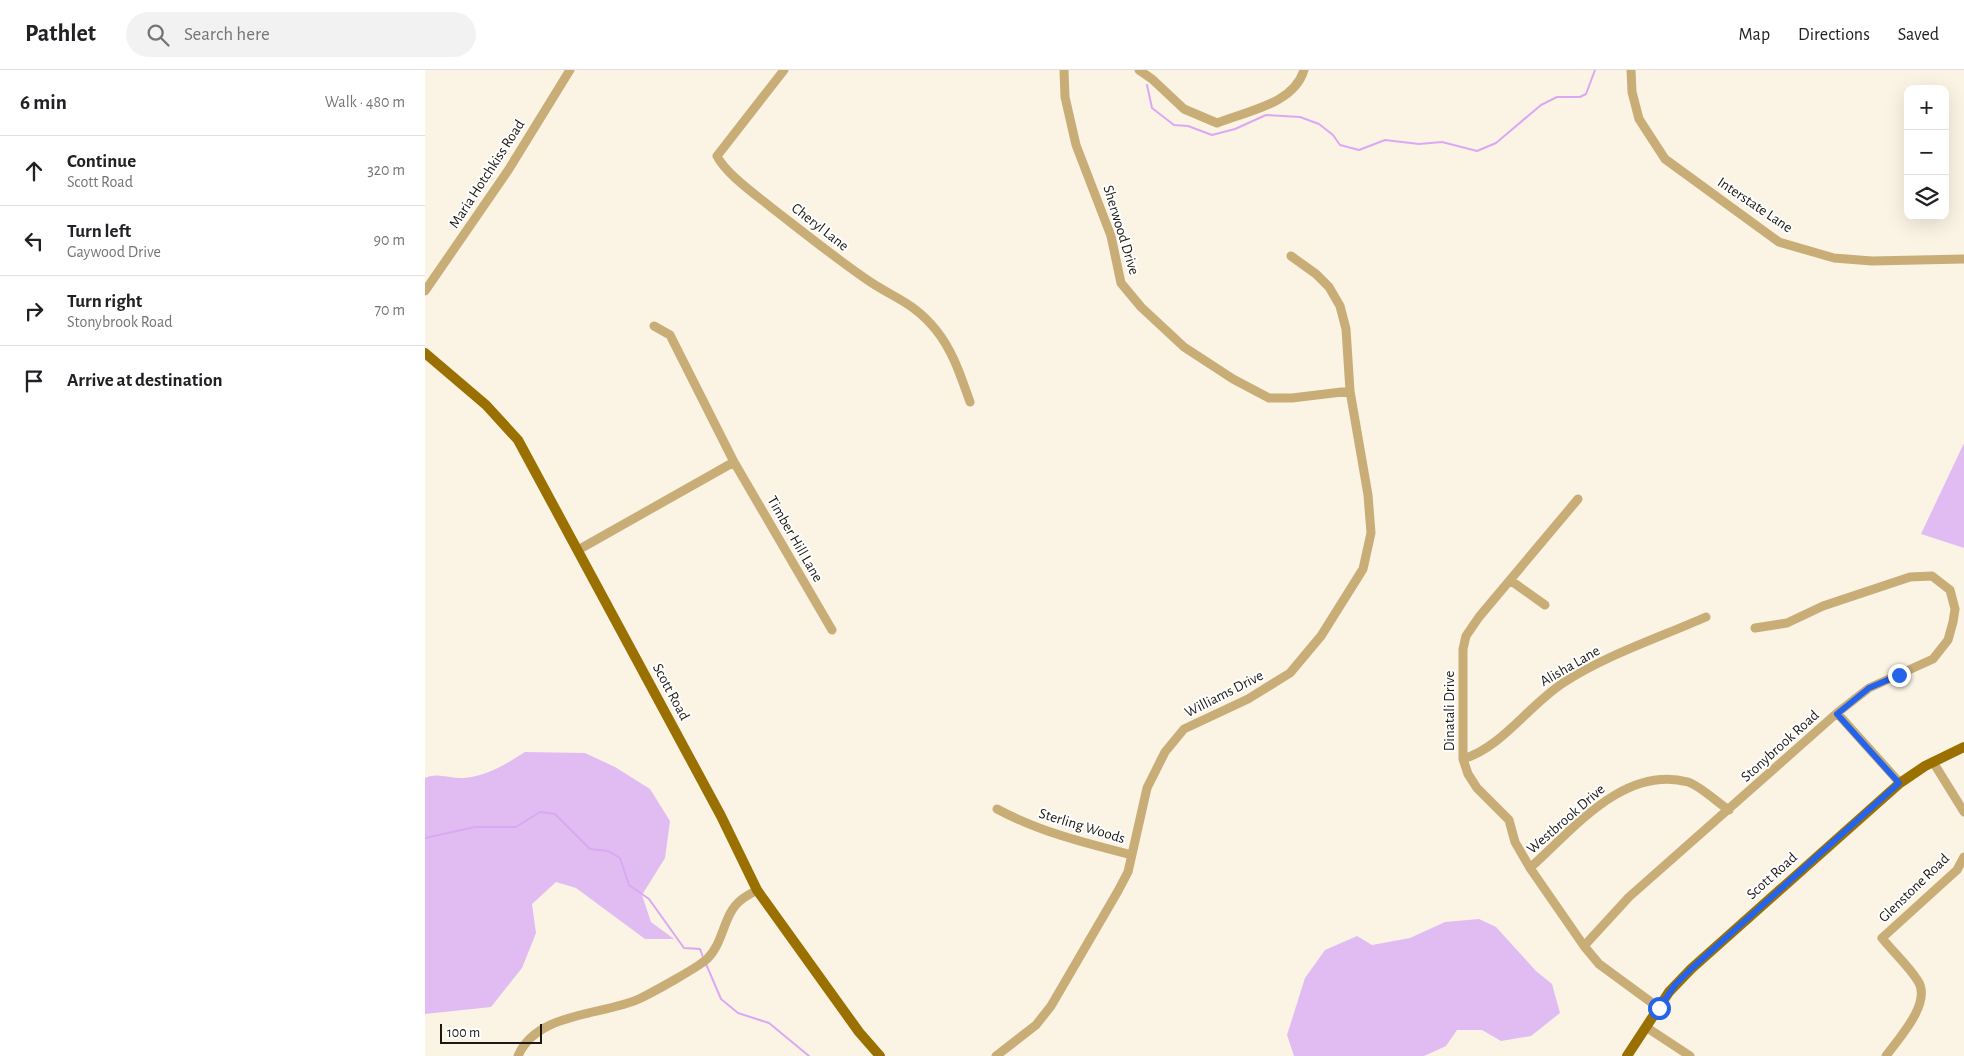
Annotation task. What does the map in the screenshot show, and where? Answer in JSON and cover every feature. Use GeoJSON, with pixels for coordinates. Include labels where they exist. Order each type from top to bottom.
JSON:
{"type":"FeatureCollection","features":[{"type":"Feature","properties":{"kind":"main road","name":"Scott Road"},"geometry":{"type":"LineString","coordinates":[[425,353],[487,405],[518,440],[717,809],[757,890],[859,1032],[879,1056]]}},
{"type":"Feature","properties":{"kind":"main road","name":"Scott Road"},"geometry":{"type":"LineString","coordinates":[[1627,1056],[1675,985],[1691,969],[1899,783],[1933,762],[1964,747]]}},
{"type":"Feature","properties":{"kind":"street","name":"Maria Hotchkiss Road"},"geometry":{"type":"LineString","coordinates":[[425,291],[509,169],[570,70]]}},
{"type":"Feature","properties":{"kind":"street","name":"Cheryl Lane"},"geometry":{"type":"LineString","coordinates":[[784,70],[717,156],[721,164],[759,197],[848,266],[877,286],[914,306],[937,330],[953,357],[970,402]]}},
{"type":"Feature","properties":{"kind":"street","name":"Sherwood Drive"},"geometry":{"type":"LineString","coordinates":[[1064,70],[1065,97],[1076,145],[1111,236],[1121,282],[1141,307],[1184,347],[1233,379],[1269,398],[1350,391]]}},
{"type":"Feature","properties":{"kind":"street"},"geometry":{"type":"LineString","coordinates":[[1139,70],[1152,79],[1184,109],[1217,123],[1284,97],[1300,83],[1304,70]]}},
{"type":"Feature","properties":{"kind":"street","name":"Interstate Lane"},"geometry":{"type":"LineString","coordinates":[[1631,70],[1632,92],[1639,119],[1665,159],[1779,242],[1834,258],[1872,261],[1964,259]]}},
{"type":"Feature","properties":{"kind":"street","name":"Williams Drive"},"geometry":{"type":"LineString","coordinates":[[996,1056],[1036,1025],[1051,1006],[1118,891],[1128,872],[1147,788],[1165,752],[1184,729],[1248,699],[1290,673],[1321,636],[1363,569],[1371,532],[1368,495],[1350,391],[1346,329],[1340,306],[1323,280],[1291,256]]}},
{"type":"Feature","properties":{"kind":"street","name":"Timber Hill Lane"},"geometry":{"type":"LineString","coordinates":[[654,326],[670,335],[734,462],[832,630]]}},
{"type":"Feature","properties":{"kind":"street"},"geometry":{"type":"LineString","coordinates":[[578,550],[734,462]]}},
{"type":"Feature","properties":{"kind":"street","name":"Dinatali Drive"},"geometry":{"type":"LineString","coordinates":[[1578,499],[1479,617],[1466,636],[1463,649],[1463,759],[1467,774],[1477,788],[1497,805],[1509,820],[1515,842],[1584,946],[1599,964],[1659,1008]]}},
{"type":"Feature","properties":{"kind":"street","name":"Stonybrook Road"},"geometry":{"type":"LineString","coordinates":[[1584,946],[1629,897],[1837,714],[1869,688],[1933,659],[1948,640],[1960,608],[1950,590],[1932,576],[1910,577],[1823,606],[1787,623],[1755,628]]}},
{"type":"Feature","properties":{"kind":"street"},"geometry":{"type":"LineString","coordinates":[[1510,580],[1545,605]]}},
{"type":"Feature","properties":{"kind":"street","name":"Alisha Lane"},"geometry":{"type":"LineString","coordinates":[[1463,759],[1485,750],[1536,702],[1589,668],[1706,617]]}},
{"type":"Feature","properties":{"kind":"street"},"geometry":{"type":"LineString","coordinates":[[1837,714],[1899,783]]}},
{"type":"Feature","properties":{"kind":"street"},"geometry":{"type":"LineString","coordinates":[[1933,762],[1964,812]]}},
{"type":"Feature","properties":{"kind":"street","name":"Westbrook Drive"},"geometry":{"type":"LineString","coordinates":[[1531,868],[1610,796],[1635,784],[1666,780],[1689,782],[1729,810]]}},
{"type":"Feature","properties":{"kind":"street","name":"Sterling Woods"},"geometry":{"type":"LineString","coordinates":[[997,809],[1019,821],[1055,835],[1132,856]]}},
{"type":"Feature","properties":{"kind":"street","name":"Glenstone Road"},"geometry":{"type":"LineString","coordinates":[[1886,1056],[1916,1014],[1922,997],[1919,982],[1882,938],[1957,870],[1964,857]]}},
{"type":"Feature","properties":{"kind":"street"},"geometry":{"type":"LineString","coordinates":[[518,1056],[535,1035],[550,1025],[642,998],[704,961],[715,948],[731,913],[740,901],[757,890]]}},
{"type":"Feature","properties":{"kind":"street"},"geometry":{"type":"LineString","coordinates":[[1646,1028],[1690,1056]]}},
{"type":"Feature","properties":{"kind":"shaded area"},"geometry":{"type":"Polygon","coordinates":[[[1964,443],[1964,548],[1921,534],[1964,443]]]}},
{"type":"Feature","properties":{"kind":"shaded area"},"geometry":{"type":"Polygon","coordinates":[[[525,752],[585,753],[615,767],[650,789],[670,821],[665,858],[642,895],[651,922],[674,939],[645,939],[576,888],[556,882],[532,904],[536,933],[522,968],[491,1007],[425,1014],[425,778],[439,776],[464,778],[481,775],[525,752]]]}},
{"type":"Feature","properties":{"kind":"shaded area"},"geometry":{"type":"Polygon","coordinates":[[[1479,919],[1496,927],[1536,971],[1552,984],[1560,1013],[1531,1036],[1501,1041],[1482,1030],[1457,1030],[1446,1046],[1424,1056],[1294,1056],[1287,1035],[1305,978],[1325,950],[1357,936],[1372,945],[1410,938],[1445,922],[1479,919]]]}},
{"type":"Feature","properties":{"kind":"waterway"},"geometry":{"type":"LineString","coordinates":[[1147,85],[1152,108],[1174,125],[1188,126],[1212,135],[1235,129],[1266,115],[1300,117],[1319,124],[1333,135],[1340,145],[1359,150],[1385,140],[1419,144],[1442,142],[1477,151],[1496,143],[1541,105],[1557,97],[1580,97],[1586,94],[1595,70]]}},
{"type":"Feature","properties":{"kind":"waterway"},"geometry":{"type":"LineString","coordinates":[[425,838],[475,827],[516,827],[540,812],[555,814],[590,849],[608,851],[620,858],[629,885],[649,899],[684,948],[700,949],[703,957]]}},
{"type":"Feature","properties":{"kind":"waterway"},"geometry":{"type":"LineString","coordinates":[[706,964],[721,999],[738,1013],[769,1023],[809,1056]]}},
{"type":"Feature","properties":{"kind":"route"},"geometry":{"type":"LineString","coordinates":[[1659,1008],[1675,985],[1691,969],[1899,783],[1837,714],[1869,688],[1899,675]]}}]}
